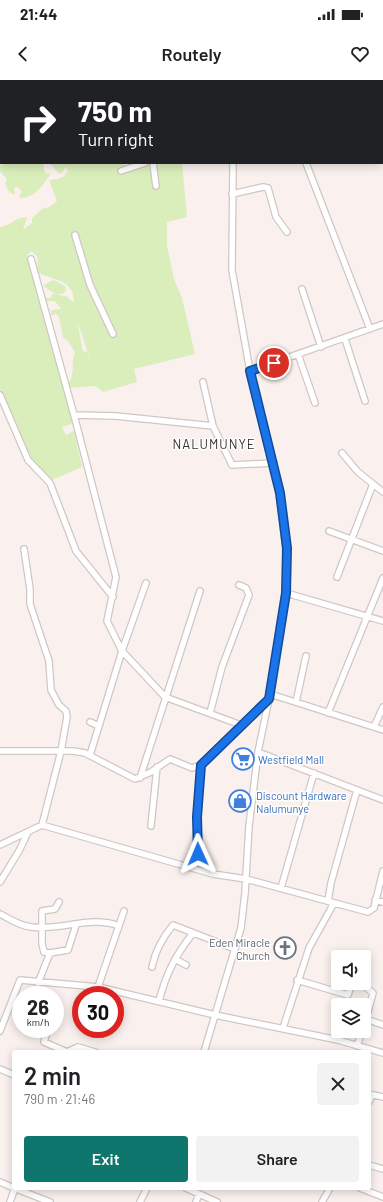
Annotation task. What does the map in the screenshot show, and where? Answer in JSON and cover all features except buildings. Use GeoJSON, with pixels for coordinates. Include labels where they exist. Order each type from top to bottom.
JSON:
{"type":"FeatureCollection","features":[{"type":"Feature","properties":{"kind":"street"},"geometry":{"type":"LineString","coordinates":[[121,171],[142,164]]}},
{"type":"Feature","properties":{"kind":"street"},"geometry":{"type":"LineString","coordinates":[[154,164],[156,186]]}},
{"type":"Feature","properties":{"kind":"street"},"geometry":{"type":"LineString","coordinates":[[205,1050],[235,949],[242,917],[249,826],[258,752],[286,593],[286,535],[280,493],[274,463],[250,371],[231,257],[233,164]]}},
{"type":"Feature","properties":{"kind":"street"},"geometry":{"type":"LineString","coordinates":[[306,164],[370,329]]}},
{"type":"Feature","properties":{"kind":"street"},"geometry":{"type":"LineString","coordinates":[[232,194],[263,187],[268,188],[276,217],[287,232]]}},
{"type":"Feature","properties":{"kind":"street"},"geometry":{"type":"LineString","coordinates":[[75,235],[90,285],[114,334]]}},
{"type":"Feature","properties":{"kind":"street"},"geometry":{"type":"LineString","coordinates":[[31,259],[74,415],[116,577],[107,623],[122,651],[165,697],[241,724]]}},
{"type":"Feature","properties":{"kind":"street"},"geometry":{"type":"LineString","coordinates":[[302,289],[320,347]]}},
{"type":"Feature","properties":{"kind":"street"},"geometry":{"type":"LineString","coordinates":[[250,371],[345,339],[383,324]]}},
{"type":"Feature","properties":{"kind":"street"},"geometry":{"type":"LineString","coordinates":[[345,339],[365,401]]}},
{"type":"Feature","properties":{"kind":"street"},"geometry":{"type":"LineString","coordinates":[[298,354],[315,403]]}},
{"type":"Feature","properties":{"kind":"street"},"geometry":{"type":"LineString","coordinates":[[203,382],[213,426],[232,465],[274,463]]}},
{"type":"Feature","properties":{"kind":"street"},"geometry":{"type":"LineString","coordinates":[[0,395],[28,460],[50,483],[76,551],[112,597]]}},
{"type":"Feature","properties":{"kind":"street"},"geometry":{"type":"LineString","coordinates":[[74,415],[116,416],[213,426]]}},
{"type":"Feature","properties":{"kind":"street"},"geometry":{"type":"LineString","coordinates":[[342,453],[352,466],[383,492]]}},
{"type":"Feature","properties":{"kind":"street"},"geometry":{"type":"LineString","coordinates":[[336,577],[373,484]]}},
{"type":"Feature","properties":{"kind":"street"},"geometry":{"type":"LineString","coordinates":[[329,531],[383,551]]}},
{"type":"Feature","properties":{"kind":"street"},"geometry":{"type":"LineString","coordinates":[[24,549],[30,589],[30,604],[49,661],[51,690],[59,705],[66,711],[67,717],[61,751],[42,825]]}},
{"type":"Feature","properties":{"kind":"street"},"geometry":{"type":"LineString","coordinates":[[328,713],[369,616],[383,578]]}},
{"type":"Feature","properties":{"kind":"street"},"geometry":{"type":"LineString","coordinates":[[90,755],[122,651],[146,582]]}},
{"type":"Feature","properties":{"kind":"street"},"geometry":{"type":"LineString","coordinates":[[210,713],[222,667],[249,595],[246,588],[239,585]]}},
{"type":"Feature","properties":{"kind":"street"},"geometry":{"type":"LineString","coordinates":[[140,778],[200,591]]}},
{"type":"Feature","properties":{"kind":"street"},"geometry":{"type":"LineString","coordinates":[[286,593],[383,621]]}},
{"type":"Feature","properties":{"kind":"street"},"geometry":{"type":"LineString","coordinates":[[296,702],[306,656]]}},
{"type":"Feature","properties":{"kind":"street"},"geometry":{"type":"LineString","coordinates":[[269,696],[296,702],[383,730]]}},
{"type":"Feature","properties":{"kind":"street"},"geometry":{"type":"LineString","coordinates":[[0,751],[79,752],[90,755],[132,778],[140,778],[170,759],[192,768],[201,765],[269,696]]}},
{"type":"Feature","properties":{"kind":"street"},"geometry":{"type":"LineString","coordinates":[[374,727],[383,707]]}},
{"type":"Feature","properties":{"kind":"street"},"geometry":{"type":"LineString","coordinates":[[90,722],[99,726]]}},
{"type":"Feature","properties":{"kind":"street"},"geometry":{"type":"LineString","coordinates":[[258,752],[383,800]]}},
{"type":"Feature","properties":{"kind":"street"},"geometry":{"type":"LineString","coordinates":[[198,854],[197,817],[201,765]]}},
{"type":"Feature","properties":{"kind":"street"},"geometry":{"type":"LineString","coordinates":[[151,826],[157,767]]}},
{"type":"Feature","properties":{"kind":"street"},"geometry":{"type":"LineString","coordinates":[[281,888],[314,773]]}},
{"type":"Feature","properties":{"kind":"street"},"geometry":{"type":"LineString","coordinates":[[283,1028],[297,980],[309,948],[331,902],[330,883],[357,790]]}},
{"type":"Feature","properties":{"kind":"street"},"geometry":{"type":"LineString","coordinates":[[0,845],[42,825],[213,874],[246,879],[368,912],[374,908],[383,871]]}},
{"type":"Feature","properties":{"kind":"street"},"geometry":{"type":"LineString","coordinates":[[0,882],[19,851],[28,831]]}},
{"type":"Feature","properties":{"kind":"street"},"geometry":{"type":"LineString","coordinates":[[375,900],[383,902]]}},
{"type":"Feature","properties":{"kind":"street"},"geometry":{"type":"LineString","coordinates":[[59,902],[55,909],[42,911],[44,952],[50,953],[68,950],[76,924]]}},
{"type":"Feature","properties":{"kind":"street"},"geometry":{"type":"LineString","coordinates":[[98,986],[124,911]]}},
{"type":"Feature","properties":{"kind":"street"},"geometry":{"type":"LineString","coordinates":[[0,914],[19,924],[31,928],[100,921],[109,922],[119,926]]}},
{"type":"Feature","properties":{"kind":"street"},"geometry":{"type":"LineString","coordinates":[[152,967],[160,945],[174,925],[235,949]]}},
{"type":"Feature","properties":{"kind":"street"},"geometry":{"type":"LineString","coordinates":[[159,1002],[166,977],[175,959],[194,934]]}},
{"type":"Feature","properties":{"kind":"street"},"geometry":{"type":"LineString","coordinates":[[38,982],[50,953]]}},
{"type":"Feature","properties":{"kind":"street"},"geometry":{"type":"LineString","coordinates":[[175,959],[186,965]]}},
{"type":"Feature","properties":{"kind":"street"},"geometry":{"type":"LineString","coordinates":[[0,1031],[20,980],[86,986]]}},
{"type":"Feature","properties":{"kind":"street"},"geometry":{"type":"LineString","coordinates":[[297,980],[348,995],[350,990]]}},
{"type":"Feature","properties":{"kind":"street"},"geometry":{"type":"LineString","coordinates":[[369,990],[373,993],[371,1000]]}},
{"type":"Feature","properties":{"kind":"street"},"geometry":{"type":"LineString","coordinates":[[124,993],[215,1015],[338,1040],[383,1053]]}},
{"type":"Feature","properties":{"kind":"street"},"geometry":{"type":"LineString","coordinates":[[371,1023],[383,1025]]}},
{"type":"Feature","properties":{"kind":"street"},"geometry":{"type":"LineString","coordinates":[[45,1038],[44,1042],[62,1050]]}},
{"type":"Feature","properties":{"kind":"street"},"geometry":{"type":"LineString","coordinates":[[357,1046],[360,1038]]}},
{"type":"Feature","properties":{"kind":"street"},"geometry":{"type":"LineString","coordinates":[[71,1050],[78,1047],[88,1050]]}},
{"type":"Feature","properties":{"kind":"street"},"geometry":{"type":"LineString","coordinates":[[0,1069],[12,1074]]}},
{"type":"Feature","properties":{"kind":"street"},"geometry":{"type":"LineString","coordinates":[[371,1094],[383,1097]]}},
{"type":"Feature","properties":{"kind":"street"},"geometry":{"type":"LineString","coordinates":[[371,1166],[383,1170]]}},
{"type":"Feature","properties":{"kind":"street"},"geometry":{"type":"LineString","coordinates":[[0,1182],[12,1187]]}},
{"type":"Feature","properties":{"kind":"street"},"geometry":{"type":"LineString","coordinates":[[10,1202],[14,1190]]}},
{"type":"Feature","properties":{"kind":"street"},"geometry":{"type":"LineString","coordinates":[[20,1190],[50,1202]]}},
{"type":"Feature","properties":{"kind":"street"},"geometry":{"type":"LineString","coordinates":[[140,1202],[145,1190]]}},
{"type":"Feature","properties":{"kind":"street"},"geometry":{"type":"LineString","coordinates":[[190,1190],[217,1202]]}},
{"type":"Feature","properties":{"kind":"street"},"geometry":{"type":"LineString","coordinates":[[322,1202],[329,1190]]}},
{"type":"Feature","properties":{"kind":"street"},"geometry":{"type":"LineString","coordinates":[[365,1190],[383,1197]]}},
{"type":"Feature","properties":{"kind":"street"},"geometry":{"type":"LineString","coordinates":[[196,1202],[199,1194]]}},
{"type":"Feature","properties":{"kind":"green space"},"geometry":{"type":"Polygon","coordinates":[[[43,164],[45,173],[51,174],[34,193],[30,196],[20,198],[19,195],[22,192],[18,187],[14,188],[15,195],[9,192],[5,183],[7,179],[0,171],[0,165],[43,164]]]}},
{"type":"Feature","properties":{"kind":"green space"},"geometry":{"type":"Polygon","coordinates":[[[51,164],[124,164],[127,169],[161,164],[182,164],[187,217],[167,222],[167,245],[174,279],[182,298],[195,354],[134,369],[137,382],[103,392],[96,386],[68,388],[72,375],[73,358],[75,352],[67,340],[63,338],[59,317],[56,314],[50,316],[52,310],[61,309],[55,301],[47,301],[43,298],[51,298],[52,294],[66,296],[74,303],[73,295],[71,289],[67,285],[45,276],[36,270],[38,265],[37,256],[31,251],[27,256],[74,423],[62,427],[66,435],[74,431],[82,467],[52,480],[31,459],[0,389],[0,227],[23,217],[27,217],[23,230],[32,223],[32,218],[42,209],[49,207],[57,201],[49,180],[63,177],[68,170],[65,167],[63,172],[59,174],[51,164]],[[77,321],[83,352],[87,351],[92,364],[77,321]]]}},
{"type":"Feature","properties":{"kind":"green space"},"geometry":{"type":"Polygon","coordinates":[[[54,280],[65,286],[66,290],[64,293],[57,295],[43,286],[54,280]]]}},
{"type":"Feature","properties":{"kind":"place","name":"Westfield Mall"},"geometry":{"type":"Point","coordinates":[243,759]}},
{"type":"Feature","properties":{"kind":"place","name":"Discount Hardware Nalumunye"},"geometry":{"type":"Point","coordinates":[240,801]}},
{"type":"Feature","properties":{"kind":"place","name":"Eden Miracle Church"},"geometry":{"type":"Point","coordinates":[285,948]}},
{"type":"Feature","properties":{"kind":"district","name":"NALUMUNYE"},"geometry":{"type":"Point","coordinates":[214,444]}},
{"type":"Feature","properties":{"kind":"route"},"geometry":{"type":"LineString","coordinates":[[198,854],[197,817],[201,765],[241,724],[269,699],[286,593],[287,548],[280,493],[262,414],[250,371],[274,363]]}}]}
